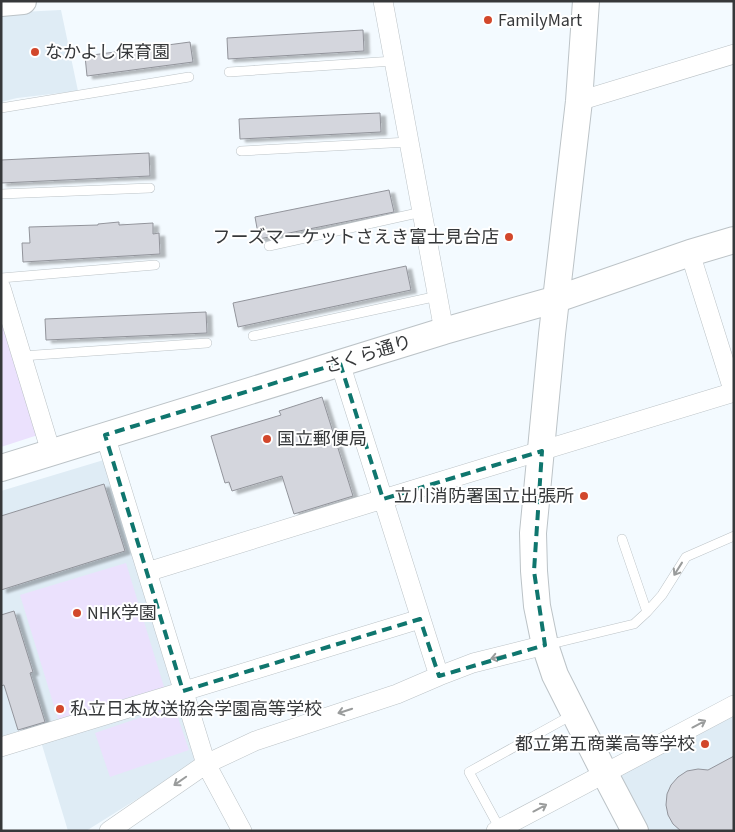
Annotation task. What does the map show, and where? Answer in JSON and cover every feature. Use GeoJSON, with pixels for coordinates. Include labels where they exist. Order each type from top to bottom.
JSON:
{"type":"FeatureCollection","features":[{"type":"Feature","properties":{"kind":"street"},"geometry":{"type":"LineString","coordinates":[[1,2],[23,1]]}},
{"type":"Feature","properties":{"kind":"street"},"geometry":{"type":"LineString","coordinates":[[383,1],[444,331]]}},
{"type":"Feature","properties":{"kind":"street"},"geometry":{"type":"LineString","coordinates":[[586,1],[579,101],[552,334],[533,533],[534,572],[545,645],[555,675],[635,831]]}},
{"type":"Feature","properties":{"kind":"street"},"geometry":{"type":"LineString","coordinates":[[579,101],[734,54]]}},
{"type":"Feature","properties":{"kind":"street","name":"さくら通り"},"geometry":{"type":"LineString","coordinates":[[1,468],[444,331],[556,299],[690,253],[734,240]]}},
{"type":"Feature","properties":{"kind":"street"},"geometry":{"type":"LineString","coordinates":[[147,572],[734,393],[690,253]]}},
{"type":"Feature","properties":{"kind":"street"},"geometry":{"type":"LineString","coordinates":[[1,288],[51,452]]}},
{"type":"Feature","properties":{"kind":"street"},"geometry":{"type":"LineString","coordinates":[[340,363],[439,676]]}},
{"type":"Feature","properties":{"kind":"street"},"geometry":{"type":"LineString","coordinates":[[104,436],[206,764],[242,831]]}},
{"type":"Feature","properties":{"kind":"street"},"geometry":{"type":"LineString","coordinates":[[1,747],[420,618]]}},
{"type":"Feature","properties":{"kind":"street"},"geometry":{"type":"LineString","coordinates":[[109,831],[206,764],[255,741],[397,694],[473,663],[545,645]]}},
{"type":"Feature","properties":{"kind":"street"},"geometry":{"type":"LineString","coordinates":[[498,830],[734,705]]}},
{"type":"Feature","properties":{"kind":"lane"},"geometry":{"type":"LineString","coordinates":[[229,72],[394,61]]}},
{"type":"Feature","properties":{"kind":"lane"},"geometry":{"type":"LineString","coordinates":[[1,108],[189,77]]}},
{"type":"Feature","properties":{"kind":"lane"},"geometry":{"type":"LineString","coordinates":[[241,151],[409,142]]}},
{"type":"Feature","properties":{"kind":"lane"},"geometry":{"type":"LineString","coordinates":[[1,194],[150,188]]}},
{"type":"Feature","properties":{"kind":"lane"},"geometry":{"type":"LineString","coordinates":[[269,246],[422,212]]}},
{"type":"Feature","properties":{"kind":"lane"},"geometry":{"type":"LineString","coordinates":[[1,278],[155,265]]}},
{"type":"Feature","properties":{"kind":"lane"},"geometry":{"type":"LineString","coordinates":[[253,336],[438,296]]}},
{"type":"Feature","properties":{"kind":"lane"},"geometry":{"type":"LineString","coordinates":[[22,356],[207,343]]}},
{"type":"Feature","properties":{"kind":"lane"},"geometry":{"type":"LineString","coordinates":[[545,645],[634,624],[662,595],[686,557],[734,536]]}},
{"type":"Feature","properties":{"kind":"lane"},"geometry":{"type":"LineString","coordinates":[[622,539],[647,612]]}},
{"type":"Feature","properties":{"kind":"lane"},"geometry":{"type":"LineString","coordinates":[[498,830],[469,772],[574,714]]}},
{"type":"Feature","properties":{"kind":"highlighted area"},"geometry":{"type":"Polygon","coordinates":[[[340,363],[383,499],[542,451],[534,571],[545,645],[439,676],[420,619],[183,691],[105,435],[340,363]]]}},
{"type":"Feature","properties":{"kind":"shaded area","name":"なかよし保育園"},"geometry":{"type":"Polygon","coordinates":[[[61,10],[78,91],[17,98],[1,102],[1,13],[61,10]]]}},
{"type":"Feature","properties":{"kind":"shaded area"},"geometry":{"type":"Polygon","coordinates":[[[1,307],[41,434],[1,447],[1,307]]]}},
{"type":"Feature","properties":{"kind":"shaded area","name":"NHK学園"},"geometry":{"type":"Polygon","coordinates":[[[107,459],[198,761],[86,831],[68,831],[39,735],[1,746],[1,491],[107,459]]]}},
{"type":"Feature","properties":{"kind":"shaded area"},"geometry":{"type":"Polygon","coordinates":[[[126,563],[164,687],[58,719],[20,595],[126,563]]]}},
{"type":"Feature","properties":{"kind":"shaded area"},"geometry":{"type":"Polygon","coordinates":[[[174,706],[189,750],[110,777],[95,733],[174,706]]]}},
{"type":"Feature","properties":{"kind":"shaded area","name":"都立第五商業高等学校"},"geometry":{"type":"Polygon","coordinates":[[[734,713],[734,831],[649,831],[619,775],[734,713]]]}},
{"type":"Feature","properties":{"kind":"building"},"geometry":{"type":"Polygon","coordinates":[[[363,30],[364,51],[228,59],[227,38],[363,30]]]}},
{"type":"Feature","properties":{"kind":"building"},"geometry":{"type":"Polygon","coordinates":[[[190,42],[193,62],[87,76],[85,56],[190,42]]]}},
{"type":"Feature","properties":{"kind":"building"},"geometry":{"type":"Polygon","coordinates":[[[380,113],[381,132],[240,139],[239,119],[380,113]]]}},
{"type":"Feature","properties":{"kind":"building"},"geometry":{"type":"Polygon","coordinates":[[[149,153],[150,176],[1,183],[1,160],[149,153]]]}},
{"type":"Feature","properties":{"kind":"building"},"geometry":{"type":"Polygon","coordinates":[[[389,190],[394,212],[259,239],[255,217],[389,190]]]}},
{"type":"Feature","properties":{"kind":"building"},"geometry":{"type":"Polygon","coordinates":[[[119,222],[119,225],[153,223],[153,234],[159,233],[160,254],[23,262],[22,243],[30,243],[29,227],[98,225],[119,222]]]}},
{"type":"Feature","properties":{"kind":"building"},"geometry":{"type":"Polygon","coordinates":[[[406,266],[411,290],[238,327],[233,303],[406,266]]]}},
{"type":"Feature","properties":{"kind":"building"},"geometry":{"type":"Polygon","coordinates":[[[206,312],[207,333],[46,340],[45,319],[206,312]]]}},
{"type":"Feature","properties":{"kind":"building"},"geometry":{"type":"Polygon","coordinates":[[[322,397],[353,496],[294,514],[282,476],[232,491],[229,482],[225,483],[211,436],[281,415],[279,411],[322,397]]]}},
{"type":"Feature","properties":{"kind":"building"},"geometry":{"type":"Polygon","coordinates":[[[104,484],[125,551],[1,590],[1,516],[104,484]]]}},
{"type":"Feature","properties":{"kind":"building"},"geometry":{"type":"Polygon","coordinates":[[[14,611],[33,672],[30,673],[45,722],[18,730],[4,685],[1,686],[1,615],[14,611]]]}},
{"type":"Feature","properties":{"kind":"building"},"geometry":{"type":"Polygon","coordinates":[[[734,756],[734,831],[681,831],[673,824],[668,815],[666,805],[667,794],[671,785],[687,771],[708,770],[734,756]]]}},
{"type":"Feature","properties":{"kind":"place","name":"FamilyMart"},"geometry":{"type":"Point","coordinates":[488,20]}},
{"type":"Feature","properties":{"kind":"place","name":"なかよし保育園"},"geometry":{"type":"Point","coordinates":[35,52]}},
{"type":"Feature","properties":{"kind":"place","name":"フーズマーケットさえき富士見台店"},"geometry":{"type":"Point","coordinates":[509,237]}},
{"type":"Feature","properties":{"kind":"place","name":"国立郵便局"},"geometry":{"type":"Point","coordinates":[267,439]}},
{"type":"Feature","properties":{"kind":"place","name":"立川消防署国立出張所"},"geometry":{"type":"Point","coordinates":[584,496]}},
{"type":"Feature","properties":{"kind":"place","name":"NHK学園"},"geometry":{"type":"Point","coordinates":[77,613]}},
{"type":"Feature","properties":{"kind":"place","name":"私立日本放送協会学園高等学校"},"geometry":{"type":"Point","coordinates":[60,709]}},
{"type":"Feature","properties":{"kind":"place","name":"都立第五商業高等学校"},"geometry":{"type":"Point","coordinates":[705,744]}}]}
